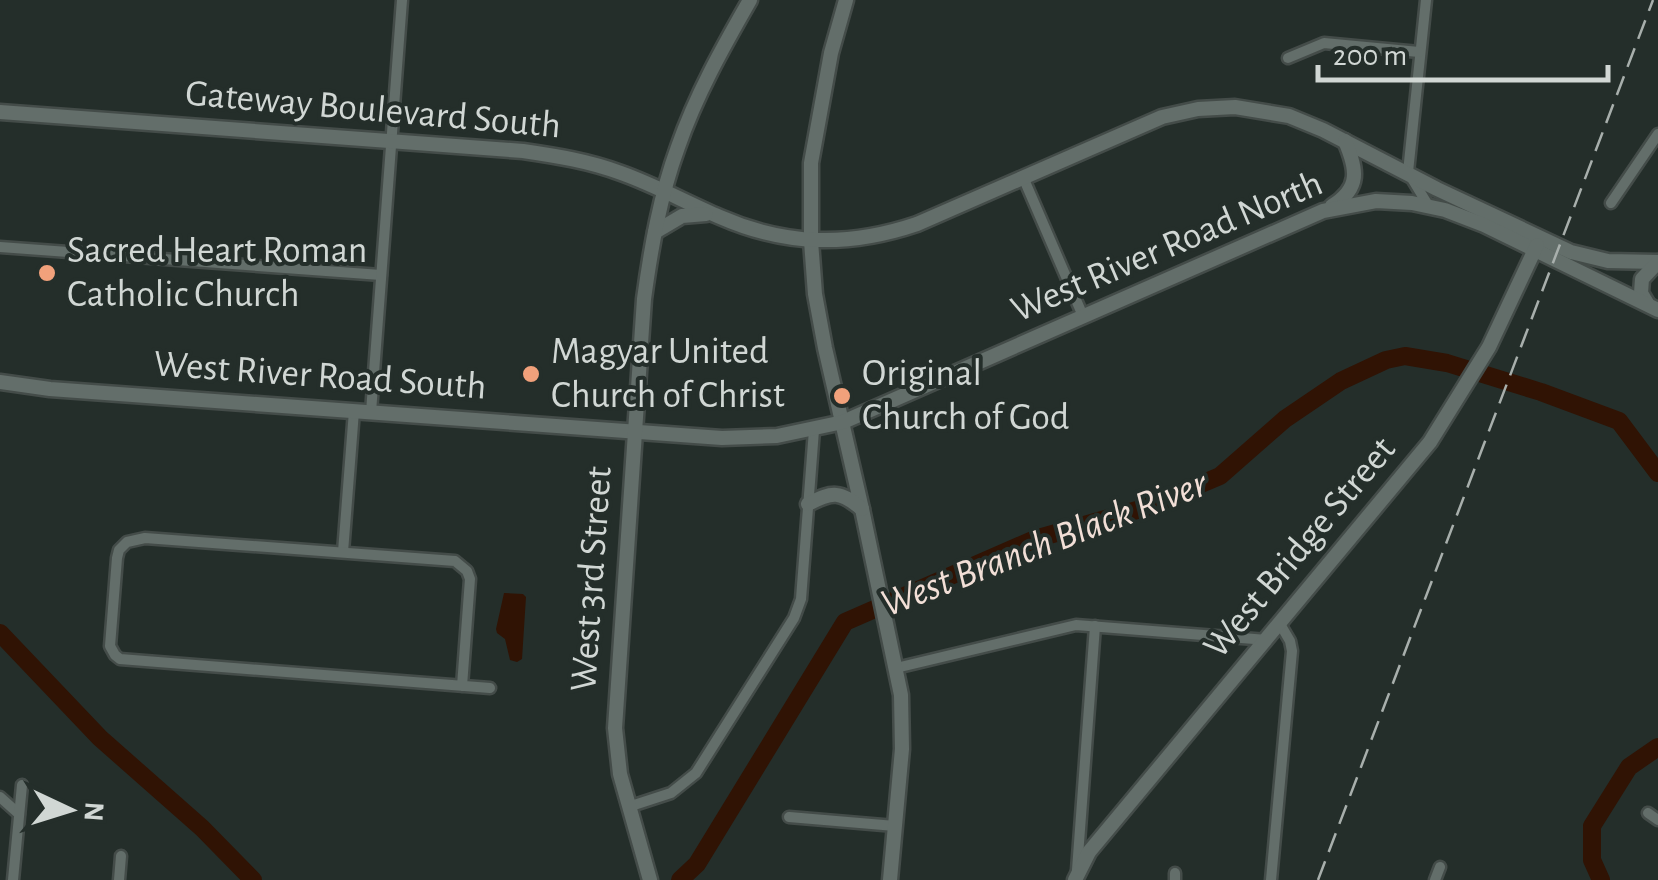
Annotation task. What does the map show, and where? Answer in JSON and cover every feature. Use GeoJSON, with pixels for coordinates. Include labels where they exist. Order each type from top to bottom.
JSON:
{"type":"FeatureCollection","features":[{"type":"Feature","properties":{"kind":"main road","name":"West 3rd Street"},"geometry":{"type":"LineString","coordinates":[[650,880],[628,808],[616,748],[615,705],[644,299],[655,232],[677,148],[698,98],[750,0]]}},
{"type":"Feature","properties":{"kind":"main road"},"geometry":{"type":"LineString","coordinates":[[846,0],[827,72],[811,163],[811,242],[825,348],[896,668],[902,718],[890,880]]}},
{"type":"Feature","properties":{"kind":"main road","name":"Gateway Boulevard South"},"geometry":{"type":"LineString","coordinates":[[0,112],[556,156],[622,173],[761,232],[811,242],[853,240],[896,231],[1162,117],[1234,107],[1306,122],[1408,172],[1537,244]]}},
{"type":"Feature","properties":{"kind":"main road"},"geometry":{"type":"LineString","coordinates":[[1323,211],[1347,194],[1353,182],[1354,164],[1345,141]]}},
{"type":"Feature","properties":{"kind":"main road","name":"West River Road North"},"geometry":{"type":"LineString","coordinates":[[635,432],[750,438],[843,422],[1323,211],[1376,201],[1428,206],[1537,244],[1653,307]]}},
{"type":"Feature","properties":{"kind":"main road"},"geometry":{"type":"LineString","coordinates":[[655,232],[682,216],[712,214]]}},
{"type":"Feature","properties":{"kind":"main road"},"geometry":{"type":"LineString","coordinates":[[1537,244],[1608,261],[1658,262]]}},
{"type":"Feature","properties":{"kind":"main road","name":"West Bridge Street"},"geometry":{"type":"LineString","coordinates":[[1076,878],[1090,852],[1416,459],[1489,348],[1537,244]]}},
{"type":"Feature","properties":{"kind":"main road"},"geometry":{"type":"LineString","coordinates":[[1653,307],[1641,294],[1641,283],[1646,272],[1658,262]]}},
{"type":"Feature","properties":{"kind":"main road","name":"West River Road South"},"geometry":{"type":"LineString","coordinates":[[0,382],[50,389],[635,432]]}},
{"type":"Feature","properties":{"kind":"main road"},"geometry":{"type":"LineString","coordinates":[[808,504],[825,495],[838,494],[862,509]]}},
{"type":"Feature","properties":{"kind":"street"},"geometry":{"type":"LineString","coordinates":[[371,412],[402,0]]}},
{"type":"Feature","properties":{"kind":"street"},"geometry":{"type":"LineString","coordinates":[[1426,0],[1408,172],[1428,206]]}},
{"type":"Feature","properties":{"kind":"street"},"geometry":{"type":"LineString","coordinates":[[1288,58],[1324,44],[1419,52]]}},
{"type":"Feature","properties":{"kind":"street"},"geometry":{"type":"LineString","coordinates":[[1611,203],[1658,134]]}},
{"type":"Feature","properties":{"kind":"street"},"geometry":{"type":"LineString","coordinates":[[1023,178],[1083,316]]}},
{"type":"Feature","properties":{"kind":"street"},"geometry":{"type":"LineString","coordinates":[[0,247],[382,275]]}},
{"type":"Feature","properties":{"kind":"street"},"geometry":{"type":"LineString","coordinates":[[343,552],[354,411]]}},
{"type":"Feature","properties":{"kind":"street"},"geometry":{"type":"LineString","coordinates":[[628,808],[671,792],[696,773],[794,618],[800,598],[814,430]]}},
{"type":"Feature","properties":{"kind":"street"},"geometry":{"type":"LineString","coordinates":[[462,686],[470,583],[466,569],[451,561],[145,538],[127,542],[119,550],[110,646],[115,655],[128,661],[462,686],[490,688]]}},
{"type":"Feature","properties":{"kind":"street"},"geometry":{"type":"LineString","coordinates":[[1271,880],[1292,650],[1280,624]]}},
{"type":"Feature","properties":{"kind":"street"},"geometry":{"type":"LineString","coordinates":[[896,668],[1071,626],[1266,640]]}},
{"type":"Feature","properties":{"kind":"street"},"geometry":{"type":"LineString","coordinates":[[1076,878],[1095,626]]}},
{"type":"Feature","properties":{"kind":"street"},"geometry":{"type":"LineString","coordinates":[[13,880],[22,784]]}},
{"type":"Feature","properties":{"kind":"street"},"geometry":{"type":"LineString","coordinates":[[0,797],[19,814]]}},
{"type":"Feature","properties":{"kind":"street"},"geometry":{"type":"LineString","coordinates":[[788,818],[895,826]]}},
{"type":"Feature","properties":{"kind":"street"},"geometry":{"type":"LineString","coordinates":[[120,880],[122,856]]}},
{"type":"Feature","properties":{"kind":"street"},"geometry":{"type":"LineString","coordinates":[[1435,880],[1440,866]]}},
{"type":"Feature","properties":{"kind":"shaded area"},"geometry":{"type":"Polygon","coordinates":[[[504,593],[526,597],[522,659],[517,662],[510,660],[505,639],[496,629],[504,593]]]}},
{"type":"Feature","properties":{"kind":"waterway","name":"West Branch Black River"},"geometry":{"type":"LineString","coordinates":[[680,880],[697,864],[845,622],[1035,539],[1144,508],[1220,476],[1285,419],[1341,381],[1386,360],[1405,356],[1447,363],[1619,421],[1658,473]]}},
{"type":"Feature","properties":{"kind":"waterway","name":"West Branch Black River"},"geometry":{"type":"LineString","coordinates":[[0,633],[100,738],[202,828],[253,880]]}},
{"type":"Feature","properties":{"kind":"waterway","name":"West Branch Black River"},"geometry":{"type":"LineString","coordinates":[[1601,880],[1592,860],[1592,826],[1629,767],[1658,747]]}},
{"type":"Feature","properties":{"kind":"railway"},"geometry":{"type":"LineString","coordinates":[[1318,880],[1653,0]]}},
{"type":"Feature","properties":{"kind":"place","name":"Sacred Heart Roman Catholic Church"},"geometry":{"type":"Point","coordinates":[47,273]}},
{"type":"Feature","properties":{"kind":"place","name":"Magyar United Church of Christ"},"geometry":{"type":"Point","coordinates":[531,374]}},
{"type":"Feature","properties":{"kind":"place","name":"Original Church of God"},"geometry":{"type":"Point","coordinates":[842,396]}}]}
